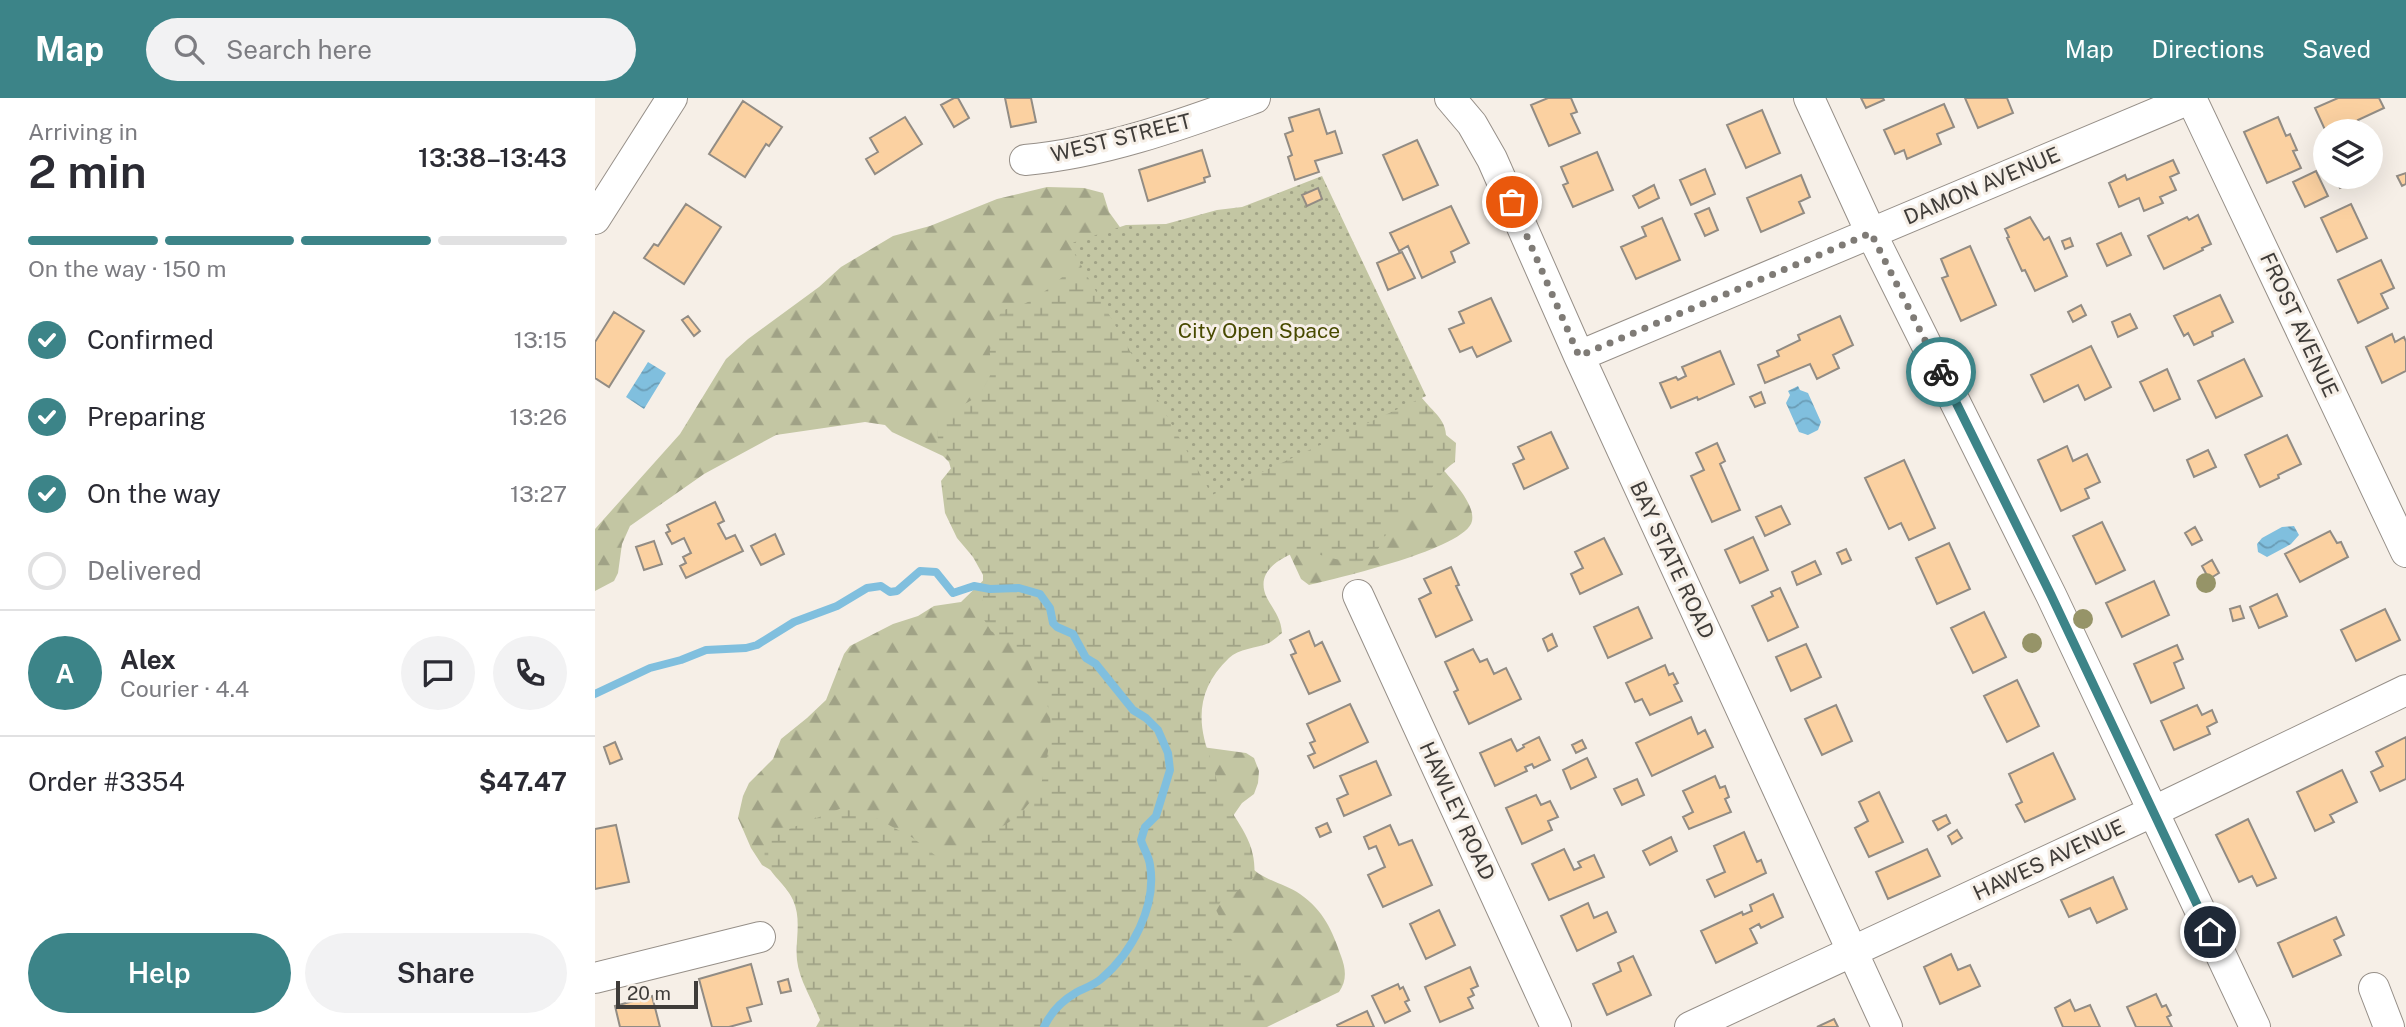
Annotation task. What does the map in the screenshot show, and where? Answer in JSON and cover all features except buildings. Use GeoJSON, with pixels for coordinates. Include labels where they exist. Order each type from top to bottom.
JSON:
{"type":"FeatureCollection","features":[{"type":"Feature","properties":{"kind":"street"},"geometry":{"type":"LineString","coordinates":[[595,219],[672,98]]}},
{"type":"Feature","properties":{"kind":"street","name":"WEST STREET"},"geometry":{"type":"LineString","coordinates":[[1024,160],[1061,157],[1132,139],[1255,98]]}},
{"type":"Feature","properties":{"kind":"street","name":"BAY STATE ROAD"},"geometry":{"type":"LineString","coordinates":[[1450,98],[1472,124],[1492,159],[1579,356],[1887,1027]]}},
{"type":"Feature","properties":{"kind":"street"},"geometry":{"type":"LineString","coordinates":[[1809,98],[1871,233],[2051,595],[2255,1027]]}},
{"type":"Feature","properties":{"kind":"street","name":"DAMON AVENUE"},"geometry":{"type":"LineString","coordinates":[[1579,356],[2192,98]]}},
{"type":"Feature","properties":{"kind":"street","name":"FROST AVENUE"},"geometry":{"type":"LineString","coordinates":[[2192,98],[2406,552]]}},
{"type":"Feature","properties":{"kind":"street","name":"HAWLEY ROAD"},"geometry":{"type":"LineString","coordinates":[[1358,595],[1556,1027]]}},
{"type":"Feature","properties":{"kind":"street","name":"HAWES AVENUE"},"geometry":{"type":"LineString","coordinates":[[1690,1027],[2153,812],[2406,690]]}},
{"type":"Feature","properties":{"kind":"street"},"geometry":{"type":"LineString","coordinates":[[595,978],[760,937]]}},
{"type":"Feature","properties":{"kind":"street"},"geometry":{"type":"LineString","coordinates":[[2374,988],[2389,1027]]}},
{"type":"Feature","properties":{"kind":"green space","name":"City Open Space"},"geometry":{"type":"Polygon","coordinates":[[[1322,176],[1426,396],[1212,495],[1069,244],[1126,225],[1166,224],[1217,210],[1242,207],[1322,176]]]}},
{"type":"Feature","properties":{"kind":"green space"},"geometry":{"type":"Polygon","coordinates":[[[1047,187],[1084,188],[1103,193],[1109,212],[1122,230],[1430,454],[1464,495],[1472,513],[1472,521],[1464,532],[1448,542],[1399,561],[1309,585],[1301,579],[1273,518],[1184,612],[1202,747],[1246,753],[1254,758],[1259,771],[1254,794],[1242,803],[1226,826],[1253,869],[1300,894],[1321,914],[1338,947],[1344,966],[1345,975],[1339,992],[1267,1027],[840,1027],[835,955],[774,872],[762,865],[738,818],[749,783],[773,759],[781,739],[826,700],[844,654],[850,646],[893,624],[918,616],[934,606],[961,602],[997,567],[957,491],[949,462],[943,456],[892,432],[885,425],[865,422],[776,435],[704,474],[630,526],[622,544],[618,573],[614,581],[595,591],[595,529],[680,434],[726,359],[748,339],[819,287],[841,267],[893,236],[930,226],[997,199],[1047,187]]]}},
{"type":"Feature","properties":{"kind":"green space"},"geometry":{"type":"Polygon","coordinates":[[[1088,262],[1418,392],[1439,417],[1446,435],[1456,443],[1455,462],[1444,471],[1423,498],[1395,523],[1377,550],[1365,560],[1343,560],[1303,549],[1271,567],[1264,580],[1264,589],[1279,619],[1282,633],[1269,643],[1229,658],[1210,682],[1205,695],[1202,707],[1203,734],[1219,790],[1245,833],[1253,853],[1254,877],[1235,893],[1222,899],[1216,910],[1248,967],[1252,983],[1255,1004],[1238,1027],[816,1027],[820,1020],[798,968],[796,908],[788,892],[771,871],[765,855],[771,836],[842,808],[876,818],[913,838],[936,856],[945,856],[956,853],[1005,825],[1021,813],[1040,790],[1051,737],[1050,712],[1026,655],[991,631],[983,618],[983,575],[973,557],[957,538],[945,513],[941,481],[953,466],[937,434],[941,421],[951,411],[972,400],[987,382],[992,368],[991,347],[1002,311],[1030,301],[1068,272],[1071,276],[1088,262]]]}},
{"type":"Feature","properties":{"kind":"water"},"geometry":{"type":"Polygon","coordinates":[[[648,362],[666,373],[644,409],[626,397],[648,362]]]}},
{"type":"Feature","properties":{"kind":"water"},"geometry":{"type":"Polygon","coordinates":[[[1798,386],[1800,390],[1808,393],[1821,422],[1818,430],[1808,435],[1799,432],[1786,403],[1790,395],[1788,391],[1798,386]]]}},
{"type":"Feature","properties":{"kind":"water"},"geometry":{"type":"Polygon","coordinates":[[[2294,526],[2299,535],[2291,544],[2267,557],[2258,552],[2257,544],[2262,538],[2282,527],[2294,526]]]}},
{"type":"Feature","properties":{"kind":"waterway"},"geometry":{"type":"LineString","coordinates":[[595,694],[650,668],[706,650],[757,645],[794,622],[837,606],[867,588],[881,586],[890,592],[897,591],[920,571],[936,572],[953,593],[974,586],[990,589],[1019,588],[1040,594],[1050,608],[1053,623],[1073,634],[1086,658],[1096,664],[1133,710],[1158,730],[1168,753],[1170,770],[1156,816],[1145,827],[1141,840],[1149,862],[1151,881],[1150,896],[1140,928],[1123,956],[1112,968],[1098,981],[1062,1003],[1044,1027]]}},
{"type":"Feature","properties":{"kind":"way so far"},"geometry":{"type":"LineString","coordinates":[[1512,202],[1579,356],[1871,233],[1941,372]]}},
{"type":"Feature","properties":{"kind":"route"},"geometry":{"type":"LineString","coordinates":[[1941,372],[2051,595],[2210,932]]}}]}
